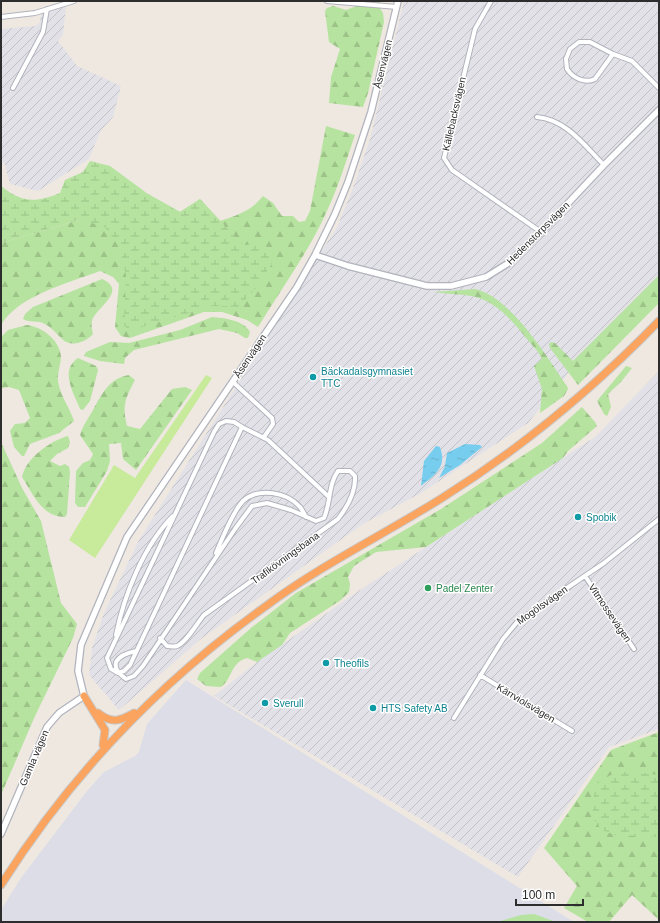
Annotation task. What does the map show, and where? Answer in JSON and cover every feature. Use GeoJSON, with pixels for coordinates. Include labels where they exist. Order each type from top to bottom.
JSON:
{"type":"FeatureCollection","features":[{"type":"Feature","properties":{"kind":"highway"},"geometry":{"type":"LineString","coordinates":[[1,879],[55,802],[103,745],[134,713],[184,666],[264,602],[332,558],[464,480],[527,435],[591,382],[659,316]]}},
{"type":"Feature","properties":{"kind":"highway"},"geometry":{"type":"LineString","coordinates":[[1,885],[53,810],[86,769],[137,716],[187,668],[227,635],[306,578],[441,499],[510,452],[574,403],[614,367],[659,321]]}},
{"type":"Feature","properties":{"kind":"highway"},"geometry":{"type":"LineString","coordinates":[[84,696],[105,730],[103,745]]}},
{"type":"Feature","properties":{"kind":"highway"},"geometry":{"type":"LineString","coordinates":[[93,709],[105,718],[112,721],[121,720],[134,713]]}},
{"type":"Feature","properties":{"kind":"street"},"geometry":{"type":"LineString","coordinates":[[1,17],[47,9],[73,1]]}},
{"type":"Feature","properties":{"kind":"street"},"geometry":{"type":"LineString","coordinates":[[327,1],[398,4]]}},
{"type":"Feature","properties":{"kind":"street","name":"Källebacksvägen"},"geometry":{"type":"LineString","coordinates":[[491,1],[475,29],[444,158],[452,170],[541,232]]}},
{"type":"Feature","properties":{"kind":"street","name":"Åsenvägen"},"geometry":{"type":"LineString","coordinates":[[84,696],[78,672],[81,645],[119,554],[137,521],[293,292],[315,255],[335,214],[359,150],[371,112],[398,4]]}},
{"type":"Feature","properties":{"kind":"street"},"geometry":{"type":"LineString","coordinates":[[13,88],[43,32],[47,9]]}},
{"type":"Feature","properties":{"kind":"street"},"geometry":{"type":"LineString","coordinates":[[613,54],[595,79],[591,81],[578,79],[567,69],[566,59],[570,49],[579,42],[590,42],[613,54],[632,61],[659,88]]}},
{"type":"Feature","properties":{"kind":"street","name":"Hedenstorpsvägen"},"geometry":{"type":"LineString","coordinates":[[315,255],[348,266],[428,286],[450,286],[470,282],[496,272],[507,264],[541,232],[604,165],[659,110]]}},
{"type":"Feature","properties":{"kind":"street"},"geometry":{"type":"LineString","coordinates":[[537,117],[557,121],[567,128],[604,165]]}},
{"type":"Feature","properties":{"kind":"street"},"geometry":{"type":"LineString","coordinates":[[233,382],[272,418],[273,424],[264,437]]}},
{"type":"Feature","properties":{"kind":"street"},"geometry":{"type":"LineString","coordinates":[[242,427],[130,665],[124,671],[118,672],[111,669],[107,658],[217,428],[226,421],[234,422],[264,437],[329,497]]}},
{"type":"Feature","properties":{"kind":"street","name":"Trafikövningsbana"},"geometry":{"type":"LineString","coordinates":[[118,672],[126,678],[134,676],[143,666],[160,638],[252,506],[267,503],[316,521],[324,518],[328,507],[333,478],[338,471],[350,471],[355,476],[355,486],[346,508],[338,519],[204,615],[185,640],[177,646],[167,646],[160,638]]}},
{"type":"Feature","properties":{"kind":"street","name":"Trafikövningsbana"},"geometry":{"type":"LineString","coordinates":[[213,561],[226,529],[243,501],[256,494],[266,492],[279,494],[300,506],[307,517]]}},
{"type":"Feature","properties":{"kind":"street"},"geometry":{"type":"LineString","coordinates":[[115,642],[121,612],[144,556],[162,527],[176,513]]}},
{"type":"Feature","properties":{"kind":"street","name":"Mogölsvägen"},"geometry":{"type":"LineString","coordinates":[[454,718],[503,639],[518,621],[585,576],[659,519]]}},
{"type":"Feature","properties":{"kind":"street","name":"Vitmossevägen"},"geometry":{"type":"LineString","coordinates":[[585,576],[634,649]]}},
{"type":"Feature","properties":{"kind":"street"},"geometry":{"type":"LineString","coordinates":[[118,672],[116,665],[117,659],[122,655],[136,651]]}},
{"type":"Feature","properties":{"kind":"street","name":"Kärrviolsvägen"},"geometry":{"type":"LineString","coordinates":[[480,675],[572,731]]}},
{"type":"Feature","properties":{"kind":"street","name":"Gamla vägen"},"geometry":{"type":"LineString","coordinates":[[1,834],[47,726],[67,706],[84,696]]}},
{"type":"Feature","properties":{"kind":"shaded area"},"geometry":{"type":"Polygon","coordinates":[[[404,1],[659,1],[659,277],[571,370],[528,423],[421,493],[363,524],[202,638],[119,710],[89,675],[92,648],[104,613],[139,540],[337,227],[353,188],[370,139],[404,1]]]}},
{"type":"Feature","properties":{"kind":"shaded area"},"geometry":{"type":"Polygon","coordinates":[[[66,6],[63,35],[58,41],[77,66],[121,86],[113,117],[101,130],[89,159],[38,191],[10,184],[4,162],[1,163],[1,29],[36,26],[40,22],[41,14],[66,6]]]}},
{"type":"Feature","properties":{"kind":"shaded area"},"geometry":{"type":"Polygon","coordinates":[[[659,371],[659,729],[609,747],[518,877],[214,696],[257,662],[357,592],[595,437],[659,371]]]}},
{"type":"Feature","properties":{"kind":"shaded area"},"geometry":{"type":"Polygon","coordinates":[[[186,680],[574,922],[1,922],[1,910],[21,878],[87,791],[104,772],[135,756],[139,752],[147,724],[186,680]]]}},
{"type":"Feature","properties":{"kind":"green space"},"geometry":{"type":"Polygon","coordinates":[[[362,1],[381,1],[378,5],[383,13],[384,22],[368,93],[363,107],[329,103],[331,77],[340,49],[329,42],[325,11],[327,8],[333,6],[346,10],[359,5],[362,1]]]}},
{"type":"Feature","properties":{"kind":"green space"},"geometry":{"type":"Polygon","coordinates":[[[326,126],[355,135],[345,165],[319,228],[303,257],[258,327],[247,320],[222,312],[204,312],[130,338],[121,336],[115,327],[119,284],[113,277],[100,271],[60,285],[32,298],[9,315],[1,325],[1,243],[79,220],[148,194],[180,212],[200,199],[220,221],[249,209],[263,196],[273,203],[282,216],[293,216],[299,222],[305,221],[310,211],[326,126]]]}},
{"type":"Feature","properties":{"kind":"green space"},"geometry":{"type":"Polygon","coordinates":[[[90,161],[110,166],[148,194],[180,212],[200,199],[243,245],[262,244],[271,250],[273,262],[256,288],[238,307],[212,306],[129,331],[124,325],[126,275],[119,246],[104,226],[79,220],[1,243],[1,186],[16,196],[29,200],[44,199],[60,193],[65,180],[83,172],[90,161]]]}},
{"type":"Feature","properties":{"kind":"green space"},"geometry":{"type":"Polygon","coordinates":[[[659,275],[659,303],[578,385],[550,348],[549,344],[551,342],[555,343],[573,361],[659,275]]]}},
{"type":"Feature","properties":{"kind":"green space"},"geometry":{"type":"Polygon","coordinates":[[[102,279],[109,284],[112,289],[111,294],[108,300],[94,316],[92,321],[93,334],[90,337],[78,343],[66,342],[45,324],[23,319],[25,314],[33,307],[102,279]]]}},
{"type":"Feature","properties":{"kind":"green space"},"geometry":{"type":"Polygon","coordinates":[[[475,289],[488,294],[502,303],[515,316],[539,345],[567,386],[568,389],[564,396],[540,413],[542,389],[534,366],[542,359],[538,352],[509,318],[500,310],[482,299],[471,296],[434,292],[475,289]]]}},
{"type":"Feature","properties":{"kind":"green space"},"geometry":{"type":"Polygon","coordinates":[[[212,317],[239,322],[250,332],[248,338],[245,338],[237,333],[219,329],[134,350],[125,358],[124,364],[100,361],[84,356],[86,352],[110,342],[129,343],[180,330],[212,317]]]}},
{"type":"Feature","properties":{"kind":"green space"},"geometry":{"type":"Polygon","coordinates":[[[27,325],[44,331],[53,339],[60,350],[61,356],[58,378],[59,386],[74,421],[59,433],[30,444],[24,456],[22,456],[14,447],[10,431],[15,424],[25,423],[30,418],[19,390],[9,387],[1,388],[1,337],[8,330],[27,325]]]}},
{"type":"Feature","properties":{"kind":"green space"},"geometry":{"type":"Polygon","coordinates":[[[78,358],[96,366],[98,370],[90,401],[83,410],[80,409],[74,396],[69,376],[69,369],[72,363],[78,358]]]}},
{"type":"Feature","properties":{"kind":"green space"},"geometry":{"type":"Polygon","coordinates":[[[626,366],[632,368],[621,382],[608,394],[611,407],[607,416],[604,414],[597,401],[626,366]]]}},
{"type":"Feature","properties":{"kind":"green space"},"geometry":{"type":"Polygon","coordinates":[[[129,375],[135,380],[125,402],[127,426],[140,429],[172,389],[185,387],[192,390],[136,470],[123,459],[121,443],[109,444],[110,461],[107,471],[85,507],[78,507],[75,503],[76,471],[83,463],[90,460],[93,454],[80,435],[81,431],[100,398],[111,383],[116,379],[129,375]]]}},
{"type":"Feature","properties":{"kind":"green space"},"geometry":{"type":"Polygon","coordinates":[[[206,375],[212,378],[95,558],[69,540],[114,465],[135,478],[206,375]]]}},
{"type":"Feature","properties":{"kind":"green space"},"geometry":{"type":"Polygon","coordinates":[[[582,407],[597,426],[568,451],[563,458],[426,547],[376,552],[354,566],[348,577],[350,584],[349,592],[341,600],[290,633],[282,645],[257,662],[247,658],[241,660],[234,667],[228,679],[221,687],[206,686],[197,679],[200,673],[251,628],[296,593],[441,509],[542,443],[582,407]]]}},
{"type":"Feature","properties":{"kind":"green space"},"geometry":{"type":"Polygon","coordinates":[[[68,436],[70,442],[68,448],[57,454],[50,461],[60,466],[65,464],[69,467],[70,472],[67,514],[65,517],[57,516],[44,509],[34,497],[22,477],[28,463],[40,451],[61,438],[68,436]]]}},
{"type":"Feature","properties":{"kind":"green space"},"geometry":{"type":"Polygon","coordinates":[[[1,442],[22,488],[41,521],[61,603],[77,624],[73,638],[35,716],[1,795],[1,442]]]}},
{"type":"Feature","properties":{"kind":"green space"},"geometry":{"type":"Polygon","coordinates":[[[659,732],[659,920],[632,895],[609,922],[588,922],[564,908],[577,886],[544,848],[611,750],[659,732]]]}},
{"type":"Feature","properties":{"kind":"green space"},"geometry":{"type":"Polygon","coordinates":[[[630,771],[659,775],[659,837],[615,835],[602,830],[592,817],[597,782],[613,774],[630,771]]]}},
{"type":"Feature","properties":{"kind":"green space"},"geometry":{"type":"Polygon","coordinates":[[[534,914],[556,922],[497,922],[521,915],[534,914]]]}},
{"type":"Feature","properties":{"kind":"water"},"geometry":{"type":"Polygon","coordinates":[[[465,444],[480,445],[482,447],[460,465],[439,478],[445,466],[447,453],[465,444]]]}},
{"type":"Feature","properties":{"kind":"water"},"geometry":{"type":"Polygon","coordinates":[[[436,446],[440,447],[442,454],[441,465],[439,470],[421,486],[424,461],[436,446]]]}},
{"type":"Feature","properties":{"kind":"place","name":"Bäckadalsgymnasiet TTC"},"geometry":{"type":"Point","coordinates":[313,377]}},
{"type":"Feature","properties":{"kind":"place","name":"Spobik"},"geometry":{"type":"Point","coordinates":[578,517]}},
{"type":"Feature","properties":{"kind":"place","name":"Padel Zenter"},"geometry":{"type":"Point","coordinates":[428,588]}},
{"type":"Feature","properties":{"kind":"place","name":"Theofils"},"geometry":{"type":"Point","coordinates":[326,663]}},
{"type":"Feature","properties":{"kind":"place","name":"Sverull"},"geometry":{"type":"Point","coordinates":[265,703]}},
{"type":"Feature","properties":{"kind":"place","name":"HTS Safety AB"},"geometry":{"type":"Point","coordinates":[373,708]}}]}
